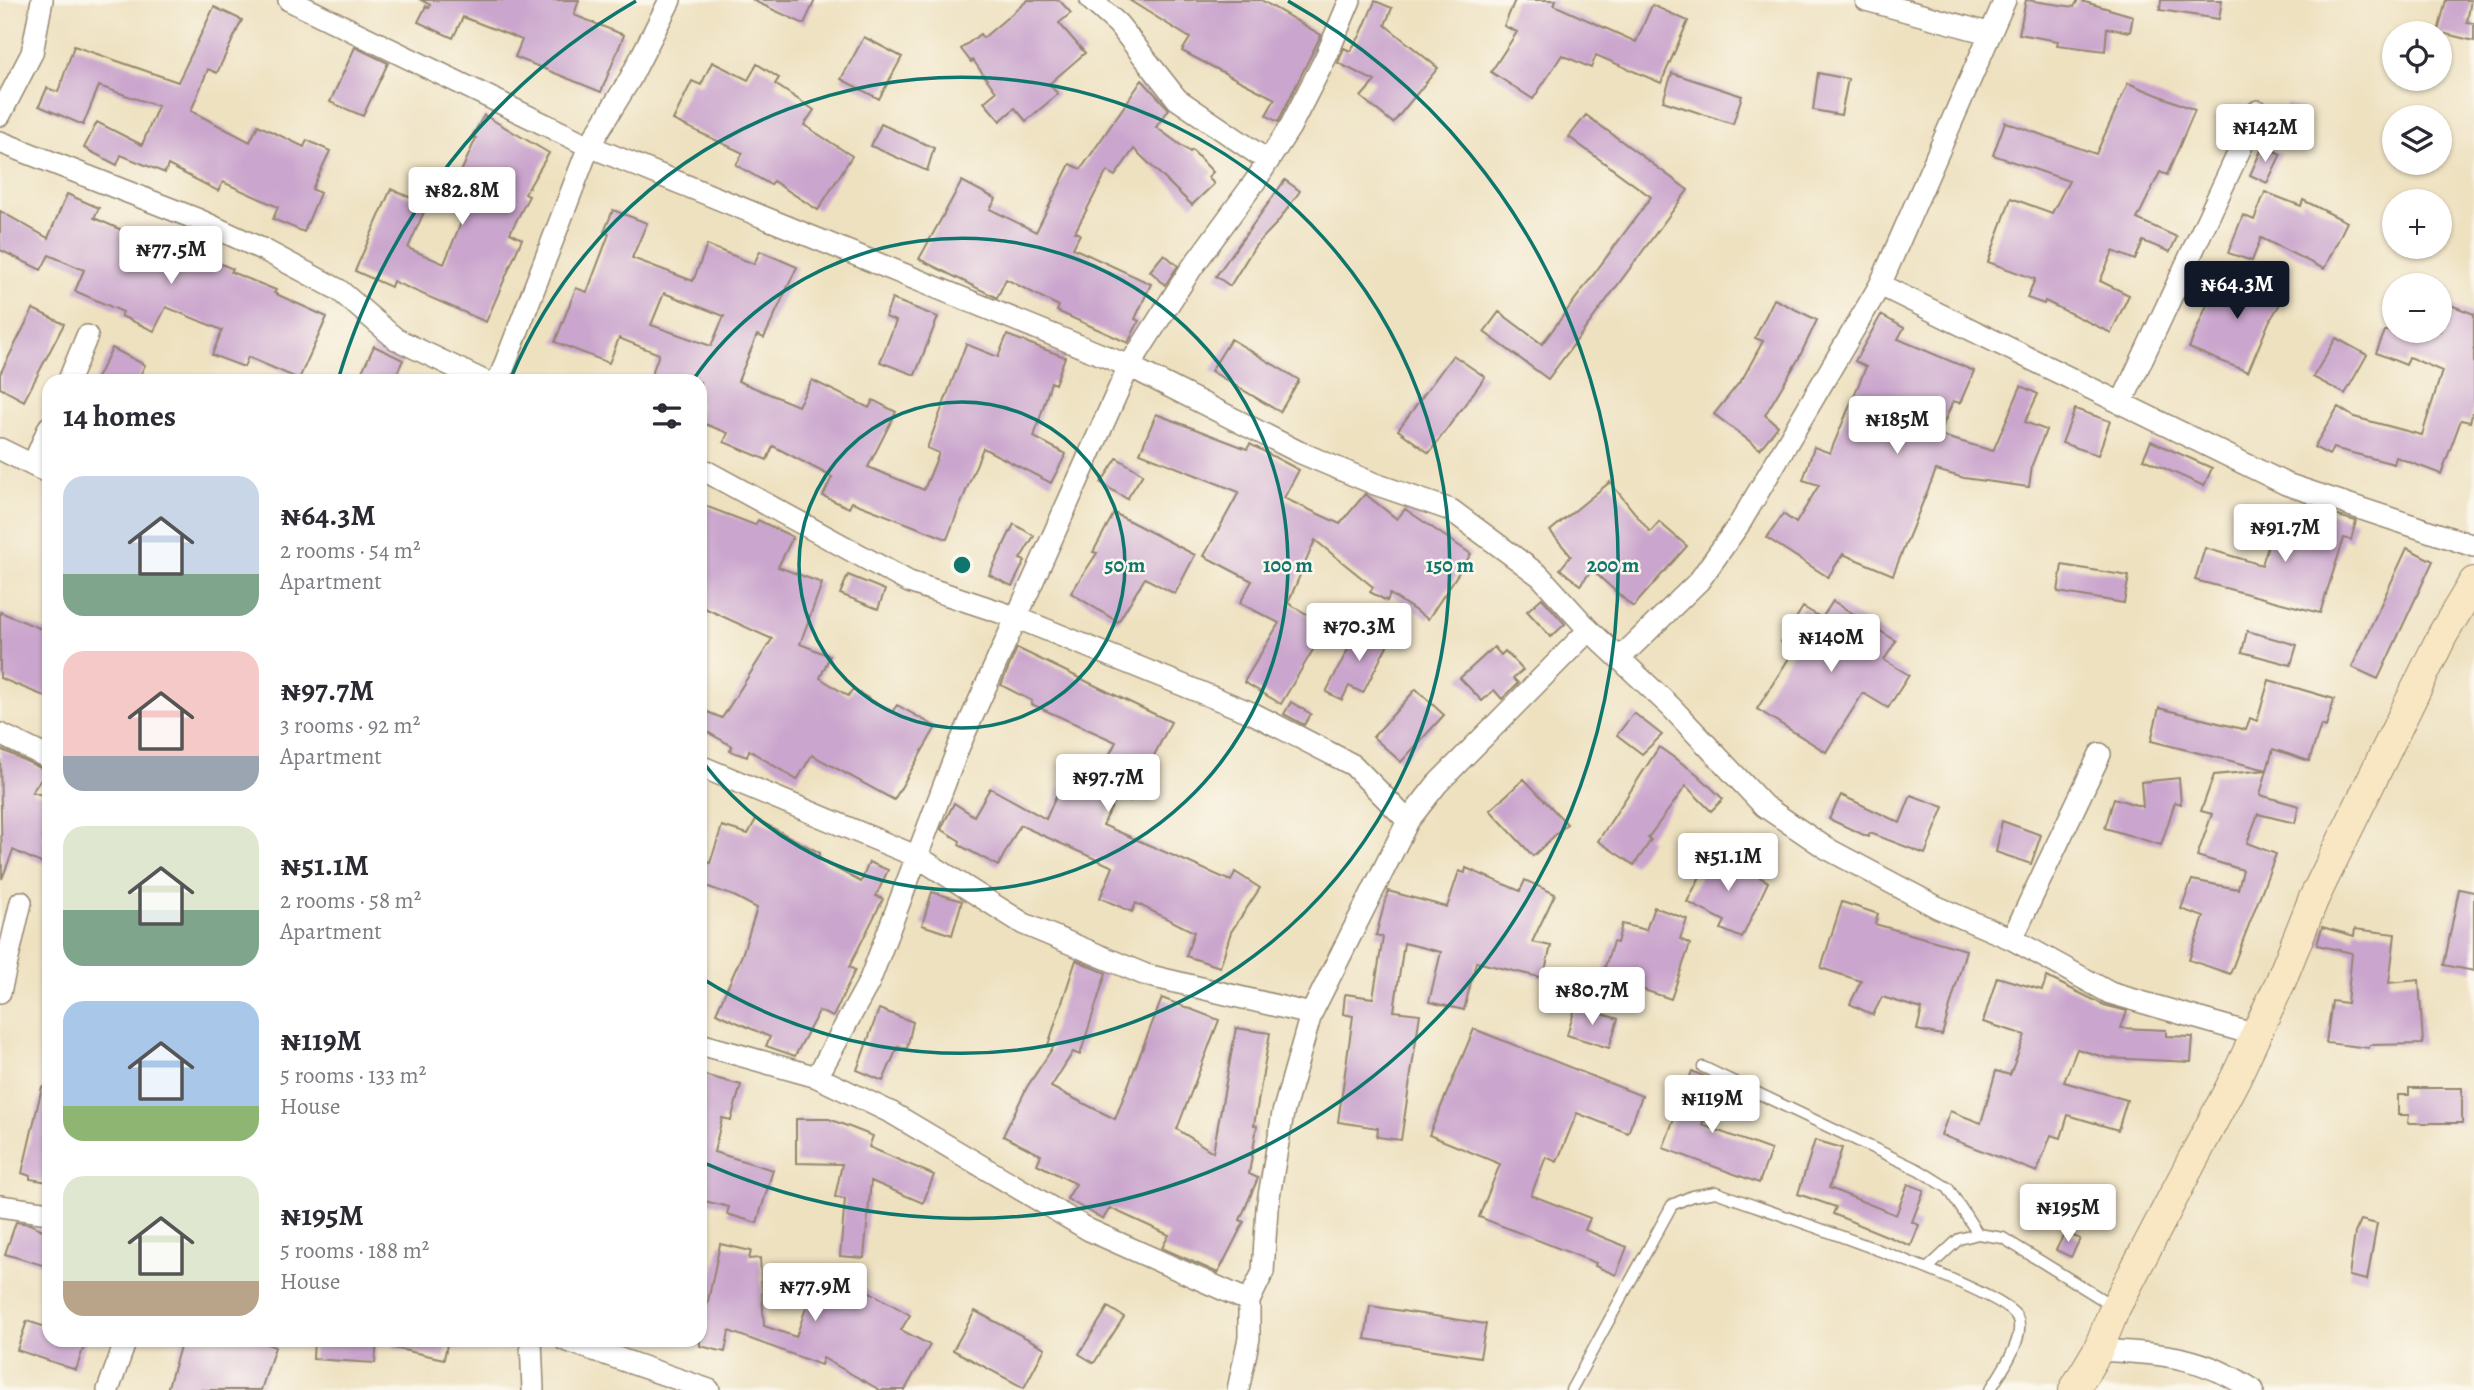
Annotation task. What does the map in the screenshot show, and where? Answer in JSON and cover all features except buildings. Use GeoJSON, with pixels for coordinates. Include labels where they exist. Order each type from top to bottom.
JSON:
{"type":"FeatureCollection","features":[{"type":"Feature","properties":{"kind":"street"},"geometry":{"type":"LineString","coordinates":[[0,115],[32,53],[43,0]]}},
{"type":"Feature","properties":{"kind":"street"},"geometry":{"type":"LineString","coordinates":[[289,0],[589,146],[1129,366],[1298,452],[1375,484],[1451,510],[1540,576],[1589,630],[1671,707],[1764,806],[1838,855],[1937,907],[2012,939],[2110,993],[2256,1035]]}},
{"type":"Feature","properties":{"kind":"street"},"geometry":{"type":"LineString","coordinates":[[501,374],[589,146],[630,79],[670,0]]}},
{"type":"Feature","properties":{"kind":"street"},"geometry":{"type":"LineString","coordinates":[[1091,0],[1118,24],[1177,99],[1268,161]]}},
{"type":"Feature","properties":{"kind":"street"},"geometry":{"type":"LineString","coordinates":[[817,1077],[869,982],[959,746],[1014,617],[1129,366],[1191,269],[1268,161],[1326,57],[1350,0]]}},
{"type":"Feature","properties":{"kind":"street"},"geometry":{"type":"LineString","coordinates":[[1866,0],[1988,33]]}},
{"type":"Feature","properties":{"kind":"street"},"geometry":{"type":"LineString","coordinates":[[1620,658],[1699,582],[1740,523],[1880,285],[1988,33],[2005,0]]}},
{"type":"Feature","properties":{"kind":"street"},"geometry":{"type":"LineString","coordinates":[[2121,404],[2258,111]]}},
{"type":"Feature","properties":{"kind":"street"},"geometry":{"type":"LineString","coordinates":[[0,142],[199,220],[264,250],[339,290],[396,339],[469,374]]}},
{"type":"Feature","properties":{"kind":"street"},"geometry":{"type":"LineString","coordinates":[[1880,285],[2286,484],[2474,546]]}},
{"type":"Feature","properties":{"kind":"street"},"geometry":{"type":"LineString","coordinates":[[71,374],[87,336]]}},
{"type":"Feature","properties":{"kind":"street"},"geometry":{"type":"LineString","coordinates":[[0,449],[41,469]]}},
{"type":"Feature","properties":{"kind":"street"},"geometry":{"type":"LineString","coordinates":[[707,472],[909,582],[1014,617],[1254,714],[1353,765],[1408,821]]}},
{"type":"Feature","properties":{"kind":"street"},"geometry":{"type":"LineString","coordinates":[[2074,1390],[2098,1350],[2115,1308],[2189,1170],[2256,1035],[2314,900],[2443,634],[2474,582]]}},
{"type":"Feature","properties":{"kind":"street"},"geometry":{"type":"LineString","coordinates":[[1238,1390],[1249,1338],[1249,1301],[1263,1272],[1267,1208],[1283,1113],[1311,1014],[1408,821],[1437,785],[1589,630]]}},
{"type":"Feature","properties":{"kind":"street"},"geometry":{"type":"LineString","coordinates":[[0,734],[42,755]]}},
{"type":"Feature","properties":{"kind":"street"},"geometry":{"type":"LineString","coordinates":[[2012,939],[2100,754]]}},
{"type":"Feature","properties":{"kind":"street"},"geometry":{"type":"LineString","coordinates":[[707,768],[918,858],[1024,924],[1146,975],[1311,1014]]}},
{"type":"Feature","properties":{"kind":"street"},"geometry":{"type":"LineString","coordinates":[[0,992],[21,902]]}},
{"type":"Feature","properties":{"kind":"street"},"geometry":{"type":"LineString","coordinates":[[707,1046],[817,1077],[892,1113],[1089,1230],[1249,1301]]}},
{"type":"Feature","properties":{"kind":"street"},"geometry":{"type":"LineString","coordinates":[[0,1206],[42,1212]]}},
{"type":"Feature","properties":{"kind":"street"},"geometry":{"type":"LineString","coordinates":[[108,1390],[123,1347]]}},
{"type":"Feature","properties":{"kind":"street"},"geometry":{"type":"LineString","coordinates":[[531,1347],[533,1390]]}},
{"type":"Feature","properties":{"kind":"street"},"geometry":{"type":"LineString","coordinates":[[585,1347],[709,1390]]}},
{"type":"Feature","properties":{"kind":"street"},"geometry":{"type":"LineString","coordinates":[[2098,1350],[2166,1354],[2207,1364],[2253,1390]]}},
{"type":"Feature","properties":{"kind":"lane"},"geometry":{"type":"LineString","coordinates":[[1703,1067],[1919,1170],[1948,1188],[1979,1234]]}},
{"type":"Feature","properties":{"kind":"lane"},"geometry":{"type":"LineString","coordinates":[[1571,1390],[1672,1205],[1692,1196],[1716,1192],[1928,1268],[2006,1306],[2016,1316],[2019,1327],[2011,1356],[1990,1390]]}},
{"type":"Feature","properties":{"kind":"lane"},"geometry":{"type":"LineString","coordinates":[[1928,1268],[1959,1239],[1979,1234],[2003,1238],[2115,1308]]}}]}
